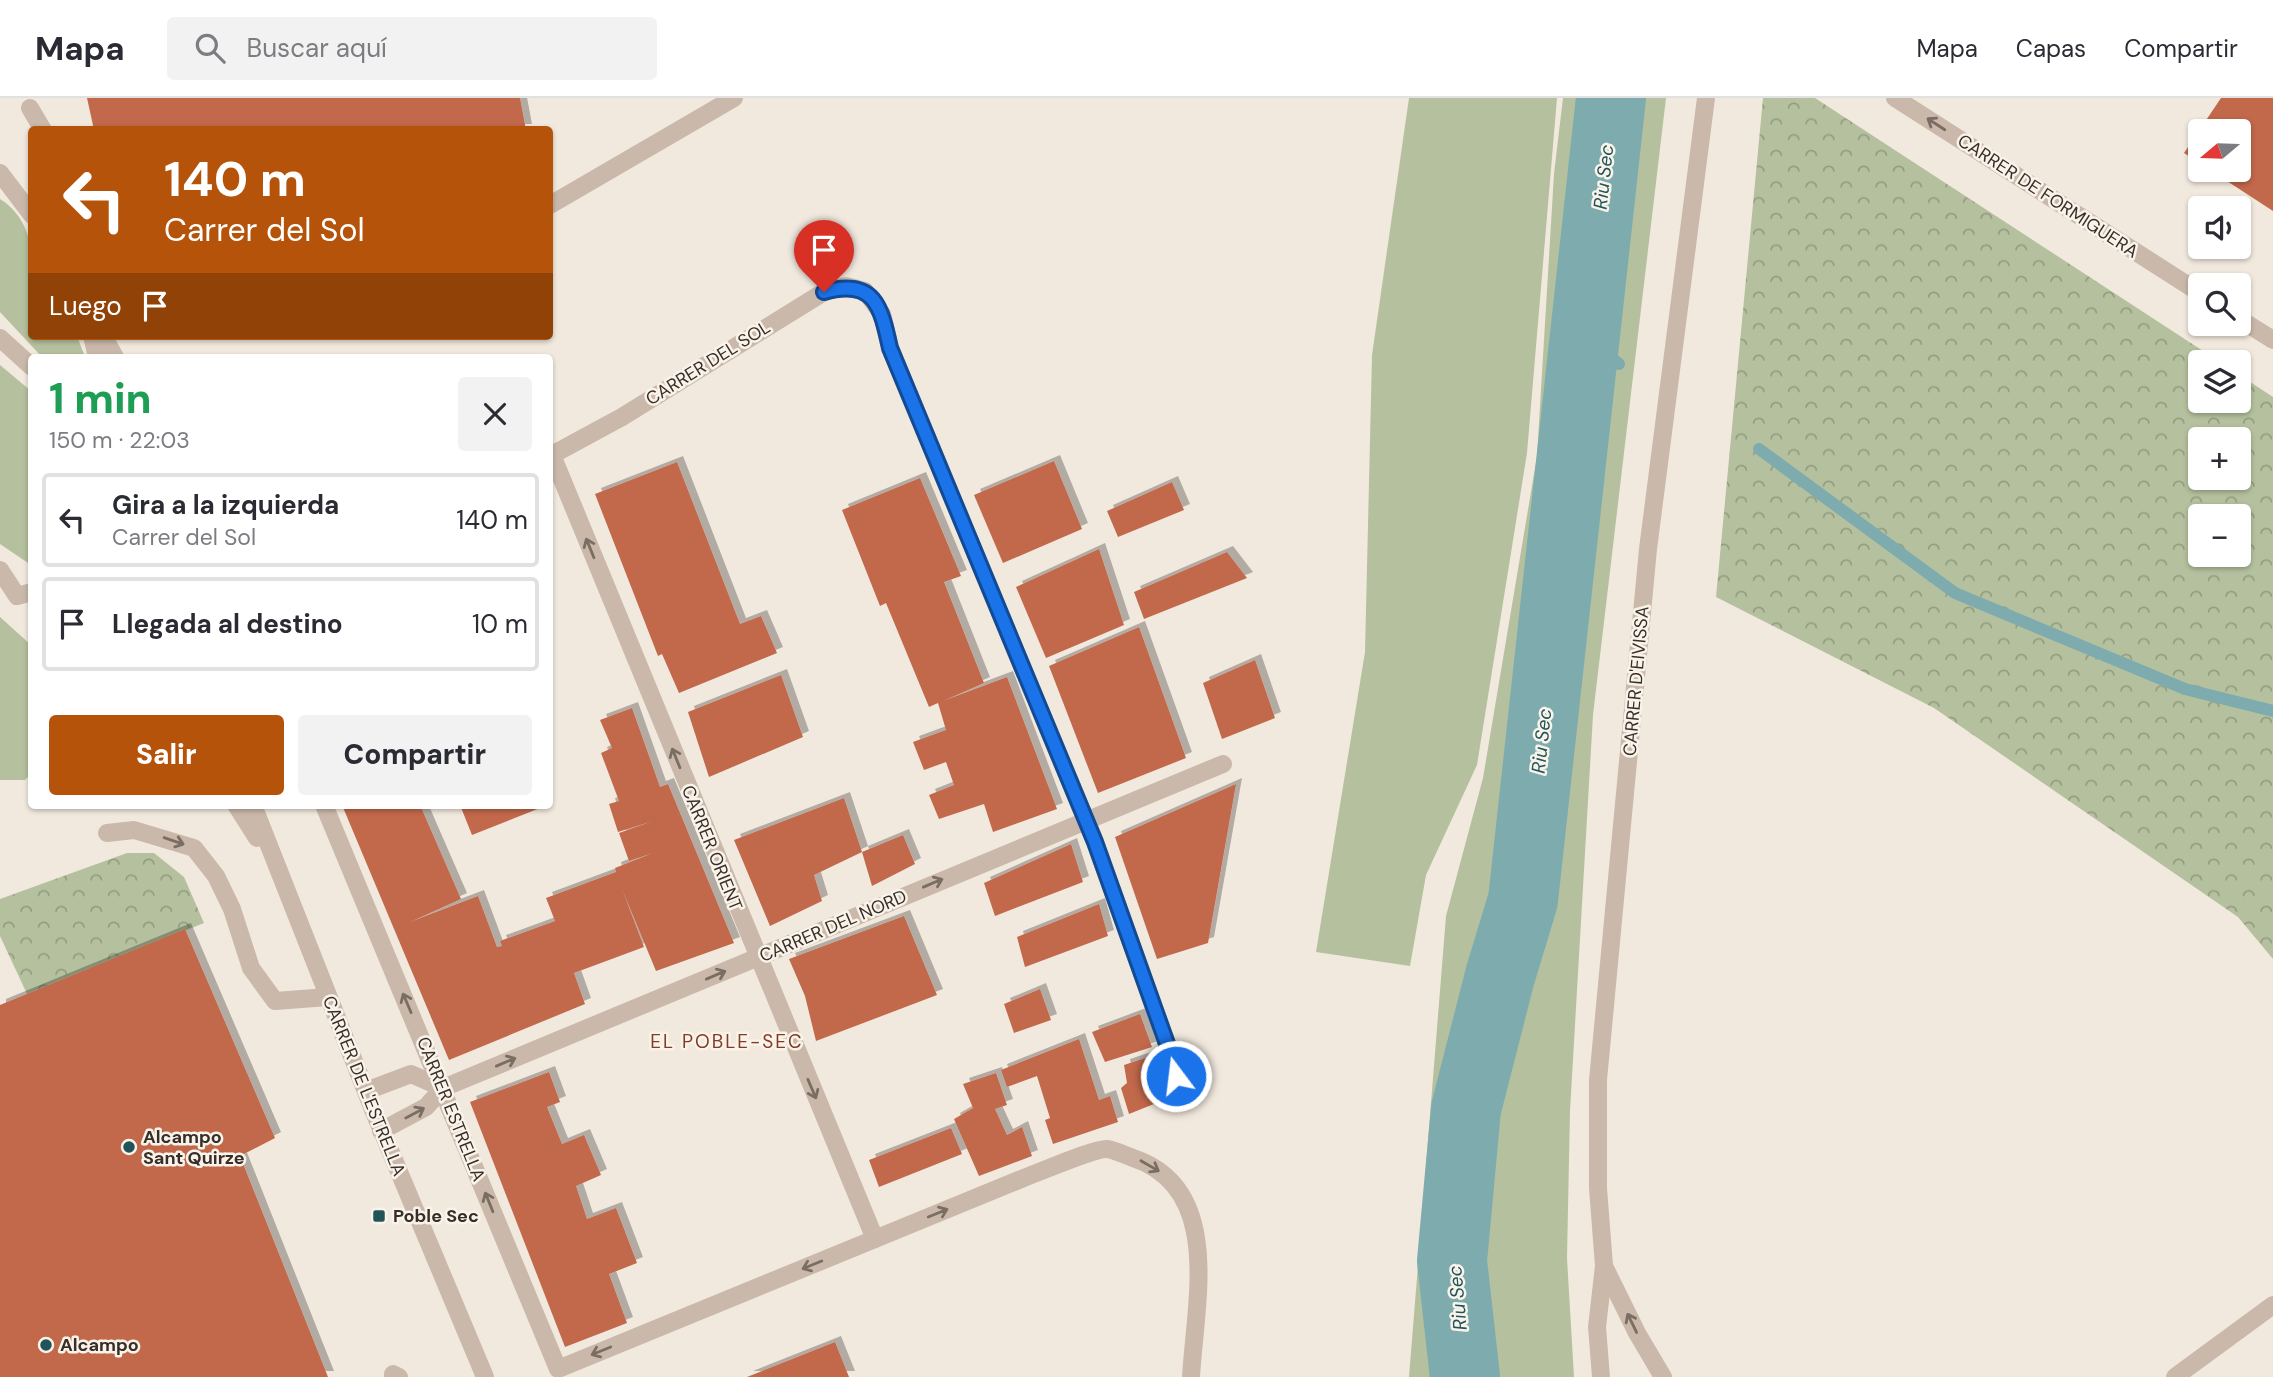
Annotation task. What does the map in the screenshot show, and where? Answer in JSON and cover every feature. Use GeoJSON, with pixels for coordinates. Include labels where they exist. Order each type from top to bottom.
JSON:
{"type":"FeatureCollection","features":[{"type":"Feature","properties":{"kind":"street"},"geometry":{"type":"LineString","coordinates":[[553,203],[734,98]]}},
{"type":"Feature","properties":{"kind":"street","name":"CARRER D'EIVISSA"},"geometry":{"type":"LineString","coordinates":[[1601,1377],[1597,1327],[1604,1266],[1598,1188],[1598,1080],[1648,549],[1706,98]]}},
{"type":"Feature","properties":{"kind":"street","name":"CARRER DE FORMIGUERA"},"geometry":{"type":"LineString","coordinates":[[1895,98],[2188,285]]}},
{"type":"Feature","properties":{"kind":"street"},"geometry":{"type":"LineString","coordinates":[[30,108],[41,126]]}},
{"type":"Feature","properties":{"kind":"street"},"geometry":{"type":"LineString","coordinates":[[0,173],[28,210]]}},
{"type":"Feature","properties":{"kind":"street","name":"CARRER DEL SOL"},"geometry":{"type":"LineString","coordinates":[[553,455],[622,417],[824,292],[846,286],[865,291],[882,314],[890,348],[1085,818],[1171,1055],[1176,1076]]}},
{"type":"Feature","properties":{"kind":"street"},"geometry":{"type":"LineString","coordinates":[[2251,326],[2273,340]]}},
{"type":"Feature","properties":{"kind":"street"},"geometry":{"type":"LineString","coordinates":[[0,338],[28,363]]}},
{"type":"Feature","properties":{"kind":"street","name":"CARRER ORIENT"},"geometry":{"type":"LineString","coordinates":[[553,461],[875,1239]]}},
{"type":"Feature","properties":{"kind":"street"},"geometry":{"type":"LineString","coordinates":[[0,570],[20,595]]}},
{"type":"Feature","properties":{"kind":"street","name":"CARRER DEL NORD"},"geometry":{"type":"LineString","coordinates":[[381,1131],[426,1107],[443,1088],[1085,818],[1223,764]]}},
{"type":"Feature","properties":{"kind":"street","name":"CARRER DE L'ESTRELLA"},"geometry":{"type":"LineString","coordinates":[[239,809],[278,871]]}},
{"type":"Feature","properties":{"kind":"street","name":"CARRER DE L'ESTRELLA"},"geometry":{"type":"LineString","coordinates":[[255,809],[381,1131],[485,1377]]}},
{"type":"Feature","properties":{"kind":"street","name":"CARRER ESTRELLA"},"geometry":{"type":"LineString","coordinates":[[326,809],[558,1369],[875,1239]]}},
{"type":"Feature","properties":{"kind":"street"},"geometry":{"type":"LineString","coordinates":[[107,833],[134,830],[194,848],[216,876],[232,909],[251,968],[275,1001],[328,997]]}},
{"type":"Feature","properties":{"kind":"street"},"geometry":{"type":"LineString","coordinates":[[366,1091],[411,1074],[443,1088]]}},
{"type":"Feature","properties":{"kind":"street"},"geometry":{"type":"LineString","coordinates":[[875,1239],[1106,1149],[1143,1161],[1164,1174],[1183,1195],[1194,1219],[1198,1247],[1191,1377]]}},
{"type":"Feature","properties":{"kind":"street","name":"CARRER D'EIVISSA"},"geometry":{"type":"LineString","coordinates":[[1604,1266],[1637,1333],[1663,1377]]}},
{"type":"Feature","properties":{"kind":"street"},"geometry":{"type":"LineString","coordinates":[[2175,1377],[2273,1305]]}},
{"type":"Feature","properties":{"kind":"green space"},"geometry":{"type":"Polygon","coordinates":[[[1409,98],[1557,98],[1527,453],[1477,765],[1426,875],[1410,966],[1316,952],[1365,652],[1372,355],[1409,98]]]}},
{"type":"Feature","properties":{"kind":"green space"},"geometry":{"type":"Polygon","coordinates":[[[1563,98],[1666,98],[1593,715],[1570,1111],[1567,1258],[1574,1377],[1409,1377],[1446,916],[1483,778],[1537,456],[1554,174],[1563,98]]]}},
{"type":"Feature","properties":{"kind":"green space"},"geometry":{"type":"Polygon","coordinates":[[[1763,98],[1815,98],[2202,350],[2188,350],[2188,413],[2251,413],[2251,383],[2273,397],[2273,959],[2238,917],[1934,708],[1716,597],[1763,98]]]}},
{"type":"Feature","properties":{"kind":"green space"},"geometry":{"type":"Polygon","coordinates":[[[0,199],[14,211],[28,237],[28,340],[79,340],[84,354],[39,354],[0,312],[0,199]]]}},
{"type":"Feature","properties":{"kind":"green space"},"geometry":{"type":"Polygon","coordinates":[[[0,365],[28,388],[28,563],[0,544],[0,365]]]}},
{"type":"Feature","properties":{"kind":"green space"},"geometry":{"type":"Polygon","coordinates":[[[0,617],[28,642],[28,777],[25,780],[0,780],[0,617]]]}},
{"type":"Feature","properties":{"kind":"green space"},"geometry":{"type":"Polygon","coordinates":[[[127,853],[154,853],[184,877],[204,923],[27,994],[0,936],[0,899],[127,853]]]}},
{"type":"Feature","properties":{"kind":"building"},"geometry":{"type":"Polygon","coordinates":[[[87,98],[520,98],[525,126],[93,126],[87,98]]]}},
{"type":"Feature","properties":{"kind":"building"},"geometry":{"type":"Polygon","coordinates":[[[2221,98],[2273,98],[2273,211],[2228,182],[2251,182],[2251,119],[2207,119],[2221,98]]]}},
{"type":"Feature","properties":{"kind":"building"},"geometry":{"type":"Polygon","coordinates":[[[1054,461],[1082,529],[1003,563],[974,495],[1054,461]]]}},
{"type":"Feature","properties":{"kind":"building"},"geometry":{"type":"Polygon","coordinates":[[[677,462],[740,624],[761,616],[777,653],[679,693],[662,654],[658,656],[595,494],[677,462]]]}},
{"type":"Feature","properties":{"kind":"building"},"geometry":{"type":"Polygon","coordinates":[[[920,478],[961,576],[944,582],[984,683],[943,701],[1007,677],[1057,809],[993,832],[984,804],[939,819],[929,795],[954,785],[946,762],[924,770],[913,742],[946,730],[938,703],[929,707],[886,603],[880,606],[842,510],[920,478]]]}},
{"type":"Feature","properties":{"kind":"building"},"geometry":{"type":"Polygon","coordinates":[[[1172,482],[1184,510],[1118,537],[1107,511],[1172,482]]]}},
{"type":"Feature","properties":{"kind":"building"},"geometry":{"type":"Polygon","coordinates":[[[1099,549],[1124,625],[1046,658],[1016,587],[1099,549]]]}},
{"type":"Feature","properties":{"kind":"building"},"geometry":{"type":"Polygon","coordinates":[[[1227,552],[1247,578],[1144,619],[1134,592],[1227,552]]]}},
{"type":"Feature","properties":{"kind":"building"},"geometry":{"type":"Polygon","coordinates":[[[1139,627],[1186,758],[1098,793],[1049,666],[1139,627]]]}},
{"type":"Feature","properties":{"kind":"building"},"geometry":{"type":"Polygon","coordinates":[[[1255,660],[1275,718],[1222,739],[1203,683],[1255,660]]]}},
{"type":"Feature","properties":{"kind":"building"},"geometry":{"type":"Polygon","coordinates":[[[781,675],[803,737],[709,777],[688,712],[781,675]]]}},
{"type":"Feature","properties":{"kind":"building"},"geometry":{"type":"Polygon","coordinates":[[[632,708],[660,787],[668,784],[734,943],[656,971],[622,889],[644,947],[574,973],[585,1004],[449,1060],[344,809],[422,809],[461,899],[410,922],[478,896],[497,947],[502,946],[500,941],[555,921],[546,898],[616,872],[615,868],[653,853],[629,861],[619,833],[653,821],[618,832],[609,804],[619,801],[601,753],[612,748],[600,720],[632,708]]]}},
{"type":"Feature","properties":{"kind":"building"},"geometry":{"type":"Polygon","coordinates":[[[1236,784],[1208,943],[1157,959],[1115,837],[1236,784]]]}},
{"type":"Feature","properties":{"kind":"building"},"geometry":{"type":"Polygon","coordinates":[[[844,798],[862,852],[814,875],[822,901],[770,926],[734,840],[844,798]]]}},
{"type":"Feature","properties":{"kind":"building"},"geometry":{"type":"Polygon","coordinates":[[[462,809],[537,809],[472,835],[462,809]]]}},
{"type":"Feature","properties":{"kind":"building"},"geometry":{"type":"Polygon","coordinates":[[[903,835],[915,864],[872,886],[862,852],[903,835]]]}},
{"type":"Feature","properties":{"kind":"building"},"geometry":{"type":"Polygon","coordinates":[[[1071,844],[1083,882],[995,916],[984,883],[1071,844]]]}},
{"type":"Feature","properties":{"kind":"building"},"geometry":{"type":"Polygon","coordinates":[[[1099,904],[1108,936],[1025,967],[1017,937],[1099,904]]]}},
{"type":"Feature","properties":{"kind":"building"},"geometry":{"type":"Polygon","coordinates":[[[904,916],[937,995],[816,1041],[805,996],[789,959],[904,916]]]}},
{"type":"Feature","properties":{"kind":"building","name":"Alcampo Sant Quirze"},"geometry":{"type":"Polygon","coordinates":[[[185,929],[275,1138],[240,1156],[328,1377],[0,1377],[0,1005],[185,929]]]}},
{"type":"Feature","properties":{"kind":"building"},"geometry":{"type":"Polygon","coordinates":[[[1040,989],[1051,1020],[1014,1033],[1004,1004],[1040,989]]]}},
{"type":"Feature","properties":{"kind":"building"},"geometry":{"type":"Polygon","coordinates":[[[1140,1014],[1152,1047],[1105,1062],[1092,1032],[1140,1014]]]}},
{"type":"Feature","properties":{"kind":"building"},"geometry":{"type":"Polygon","coordinates":[[[1079,1039],[1099,1100],[1110,1096],[1118,1122],[1053,1144],[1045,1120],[1050,1118],[1037,1076],[1007,1087],[1001,1070],[1079,1039]]]}},
{"type":"Feature","properties":{"kind":"building"},"geometry":{"type":"Polygon","coordinates":[[[1154,1055],[1169,1098],[1129,1114],[1121,1088],[1127,1083],[1124,1065],[1154,1055]]]}},
{"type":"Feature","properties":{"kind":"building"},"geometry":{"type":"Polygon","coordinates":[[[549,1072],[560,1102],[547,1107],[562,1144],[584,1135],[601,1175],[576,1186],[587,1219],[616,1208],[637,1263],[609,1274],[627,1323],[565,1347],[470,1102],[549,1072]]]}},
{"type":"Feature","properties":{"kind":"building"},"geometry":{"type":"Polygon","coordinates":[[[996,1073],[1007,1105],[995,1109],[1007,1135],[1022,1127],[1032,1156],[979,1176],[954,1119],[973,1108],[963,1084],[996,1073]]]}},
{"type":"Feature","properties":{"kind":"building"},"geometry":{"type":"Polygon","coordinates":[[[951,1128],[962,1154],[879,1187],[869,1160],[951,1128]]]}},
{"type":"Feature","properties":{"kind":"building"},"geometry":{"type":"Polygon","coordinates":[[[835,1342],[849,1377],[747,1377],[835,1342]]]}},
{"type":"Feature","properties":{"kind":"waterway","name":"Riu Sec"},"geometry":{"type":"LineString","coordinates":[[1465,1377],[1452,1261],[1466,1109],[1500,976],[1523,900],[1611,98]]}},
{"type":"Feature","properties":{"kind":"waterway"},"geometry":{"type":"LineString","coordinates":[[1585,337],[1619,364]]}},
{"type":"Feature","properties":{"kind":"waterway"},"geometry":{"type":"LineString","coordinates":[[1759,449],[1955,593],[2185,689],[2273,711]]}},
{"type":"Feature","properties":{"kind":"place","name":"Alcampo Sant Quirze"},"geometry":{"type":"Point","coordinates":[129,1147]}},
{"type":"Feature","properties":{"kind":"place","name":"Poble Sec"},"geometry":{"type":"Point","coordinates":[379,1216]}},
{"type":"Feature","properties":{"kind":"place","name":"Alcampo"},"geometry":{"type":"Point","coordinates":[46,1345]}},
{"type":"Feature","properties":{"kind":"district","name":"EL POBLE-SEC"},"geometry":{"type":"Point","coordinates":[727,1041]}},
{"type":"Feature","properties":{"kind":"route"},"geometry":{"type":"LineString","coordinates":[[824,292],[846,286],[865,291],[882,314],[890,348],[1095,842],[1171,1055],[1176,1076]]}}]}
